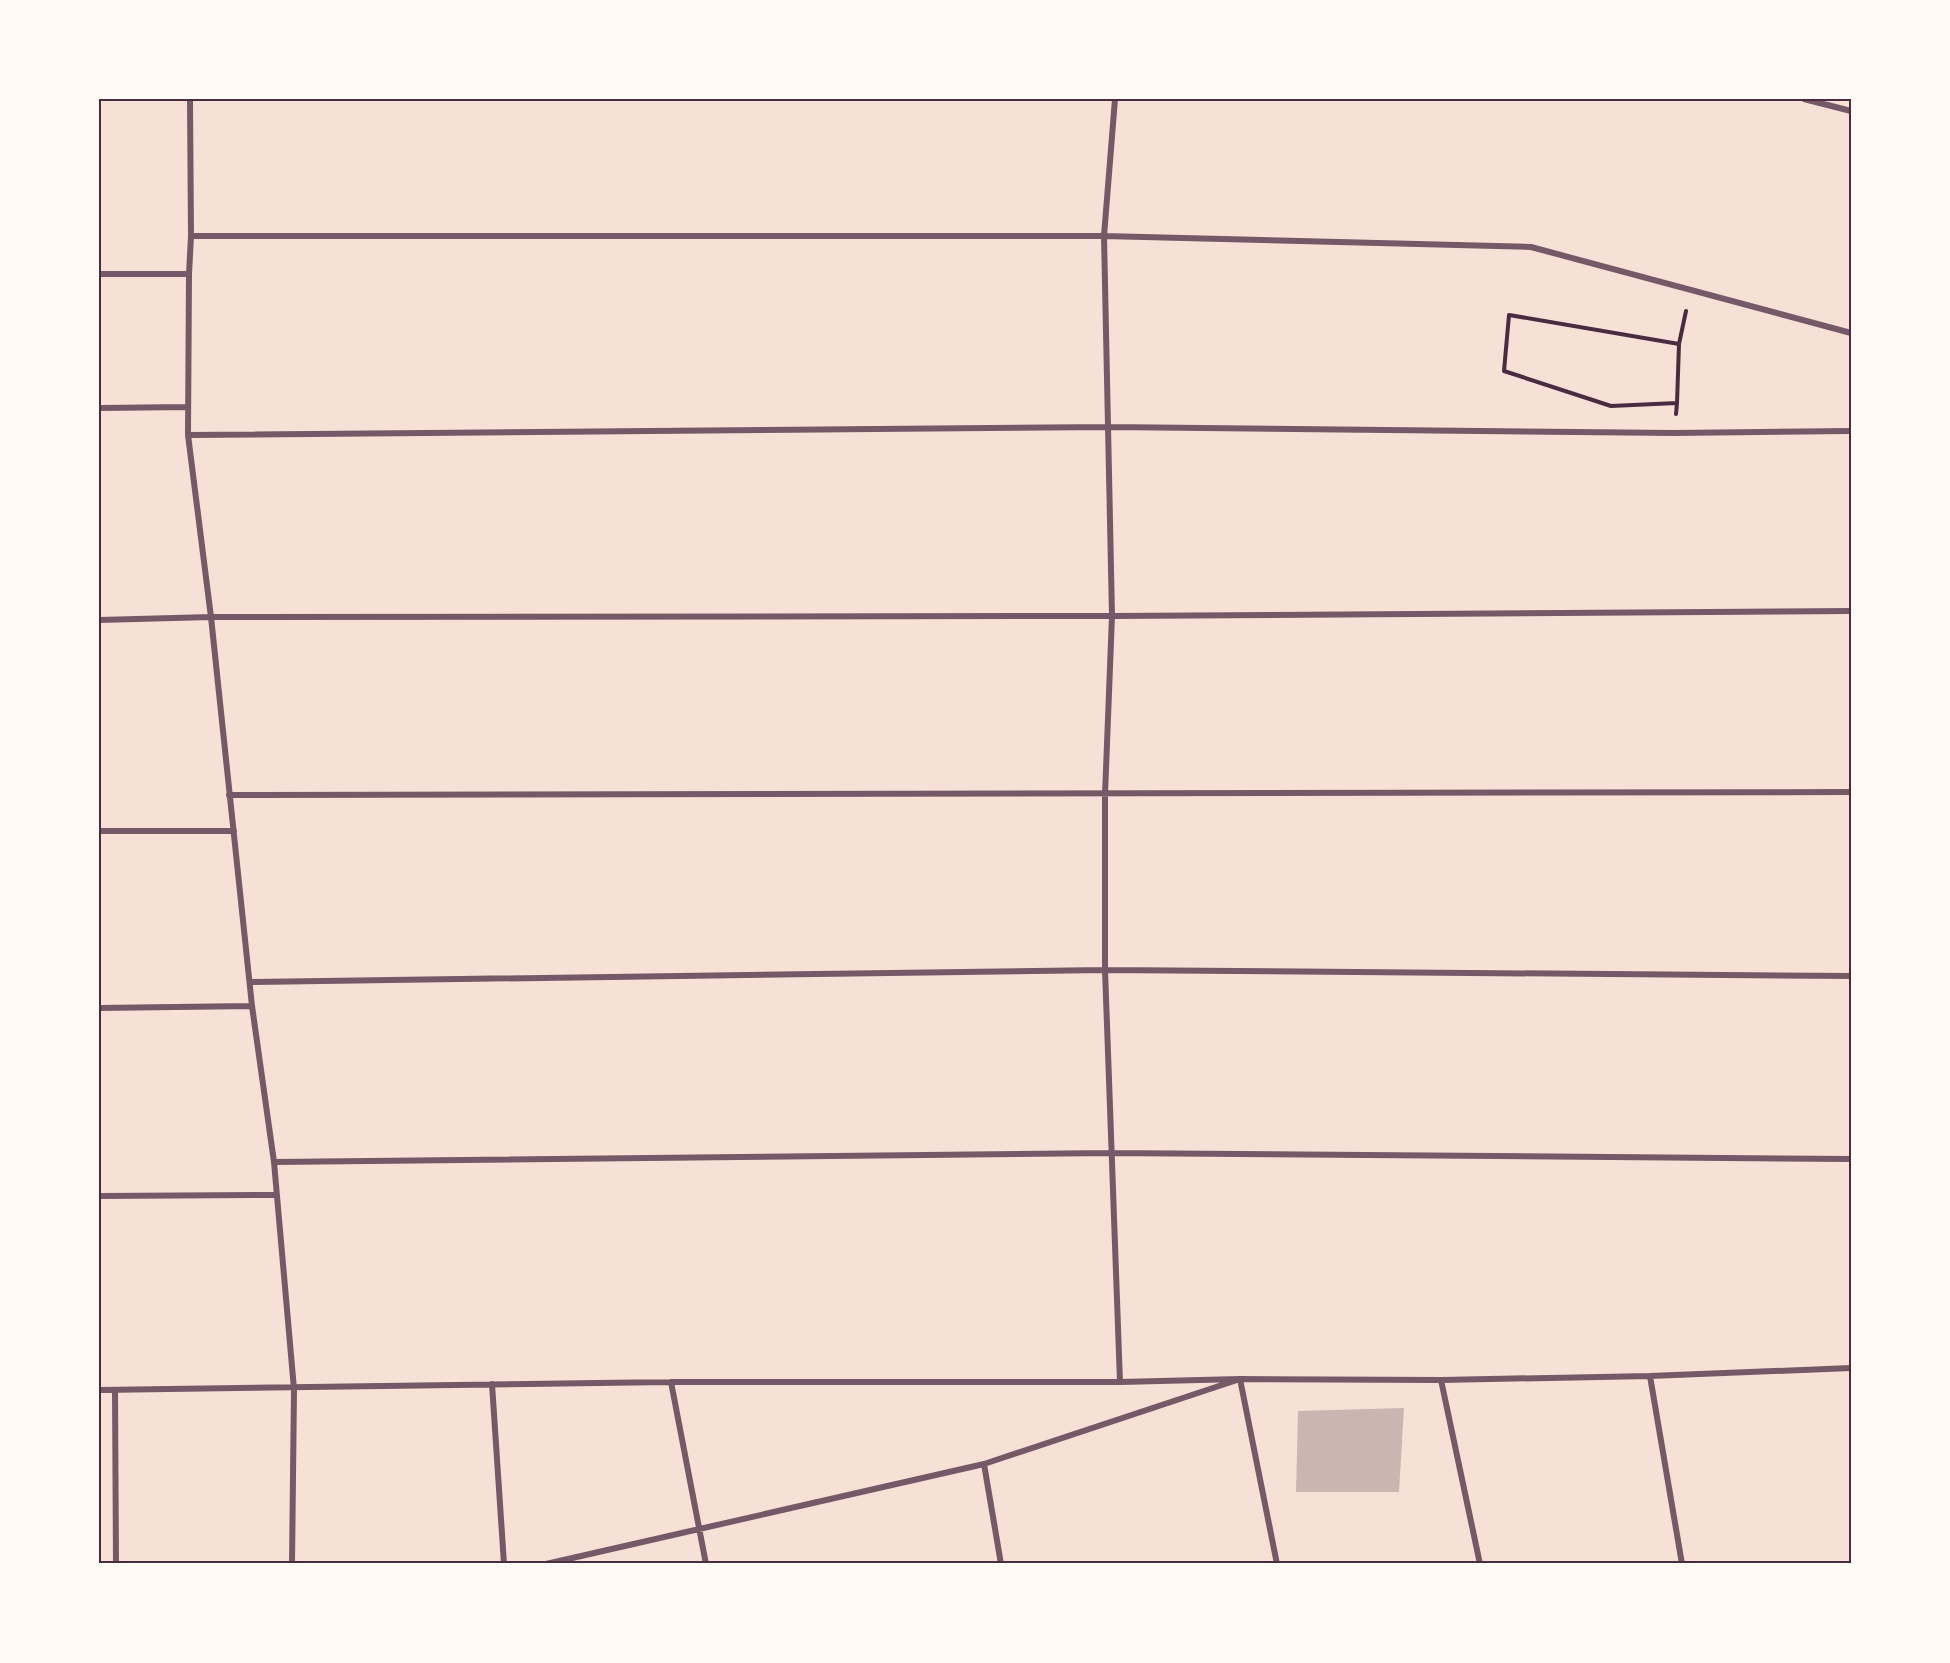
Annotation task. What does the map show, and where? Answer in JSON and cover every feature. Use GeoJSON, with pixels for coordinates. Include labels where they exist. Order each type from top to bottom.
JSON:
{"type":"FeatureCollection","features":[{"type":"Feature","properties":{"kind":"street"},"geometry":{"type":"LineString","coordinates":[[190,99],[191,236],[188,435],[211,617],[252,1006],[274,1162],[294,1389],[292,1564]]}},
{"type":"Feature","properties":{"kind":"street"},"geometry":{"type":"LineString","coordinates":[[1115,99],[1104,236],[1112,616],[1105,795],[1105,970],[1120,1382]]}},
{"type":"Feature","properties":{"kind":"street"},"geometry":{"type":"LineString","coordinates":[[1804,99],[1851,111]]}},
{"type":"Feature","properties":{"kind":"street"},"geometry":{"type":"LineString","coordinates":[[191,236],[1104,236],[1531,247],[1851,333]]}},
{"type":"Feature","properties":{"kind":"street"},"geometry":{"type":"LineString","coordinates":[[99,274],[189,274]]}},
{"type":"Feature","properties":{"kind":"street"},"geometry":{"type":"LineString","coordinates":[[99,408],[188,407]]}},
{"type":"Feature","properties":{"kind":"street"},"geometry":{"type":"LineString","coordinates":[[188,435],[1109,427],[1675,433],[1851,431]]}},
{"type":"Feature","properties":{"kind":"street"},"geometry":{"type":"LineString","coordinates":[[99,620],[211,617],[1112,616],[1851,611]]}},
{"type":"Feature","properties":{"kind":"street"},"geometry":{"type":"LineString","coordinates":[[229,795],[1851,792]]}},
{"type":"Feature","properties":{"kind":"street"},"geometry":{"type":"LineString","coordinates":[[99,831],[234,831]]}},
{"type":"Feature","properties":{"kind":"street"},"geometry":{"type":"LineString","coordinates":[[250,982],[1105,970],[1851,976]]}},
{"type":"Feature","properties":{"kind":"street"},"geometry":{"type":"LineString","coordinates":[[99,1008],[252,1006]]}},
{"type":"Feature","properties":{"kind":"street"},"geometry":{"type":"LineString","coordinates":[[274,1162],[1110,1152],[1851,1159]]}},
{"type":"Feature","properties":{"kind":"street"},"geometry":{"type":"LineString","coordinates":[[99,1196],[276,1195]]}},
{"type":"Feature","properties":{"kind":"street"},"geometry":{"type":"LineString","coordinates":[[99,1390],[670,1382],[1120,1382],[1240,1378],[1441,1380],[1650,1376],[1851,1368]]}},
{"type":"Feature","properties":{"kind":"street"},"geometry":{"type":"LineString","coordinates":[[1650,1376],[1682,1564]]}},
{"type":"Feature","properties":{"kind":"street"},"geometry":{"type":"LineString","coordinates":[[546,1564],[984,1464],[1240,1378]]}},
{"type":"Feature","properties":{"kind":"street"},"geometry":{"type":"LineString","coordinates":[[1240,1378],[1277,1564]]}},
{"type":"Feature","properties":{"kind":"street"},"geometry":{"type":"LineString","coordinates":[[1441,1380],[1480,1564]]}},
{"type":"Feature","properties":{"kind":"street"},"geometry":{"type":"LineString","coordinates":[[670,1382],[706,1564]]}},
{"type":"Feature","properties":{"kind":"street"},"geometry":{"type":"LineString","coordinates":[[492,1384],[504,1564]]}},
{"type":"Feature","properties":{"kind":"street"},"geometry":{"type":"LineString","coordinates":[[115,1390],[116,1564]]}},
{"type":"Feature","properties":{"kind":"street"},"geometry":{"type":"LineString","coordinates":[[984,1464],[1001,1564]]}},
{"type":"Feature","properties":{"kind":"path"},"geometry":{"type":"LineString","coordinates":[[1675,433],[1679,344],[1690,290]]}},
{"type":"Feature","properties":{"kind":"path"},"geometry":{"type":"LineString","coordinates":[[1677,403],[1611,406],[1504,371],[1509,315],[1679,344]]}},
{"type":"Feature","properties":{"kind":"building"},"geometry":{"type":"Polygon","coordinates":[[[1404,1408],[1399,1492],[1296,1492],[1298,1411],[1404,1408]]]}}]}
